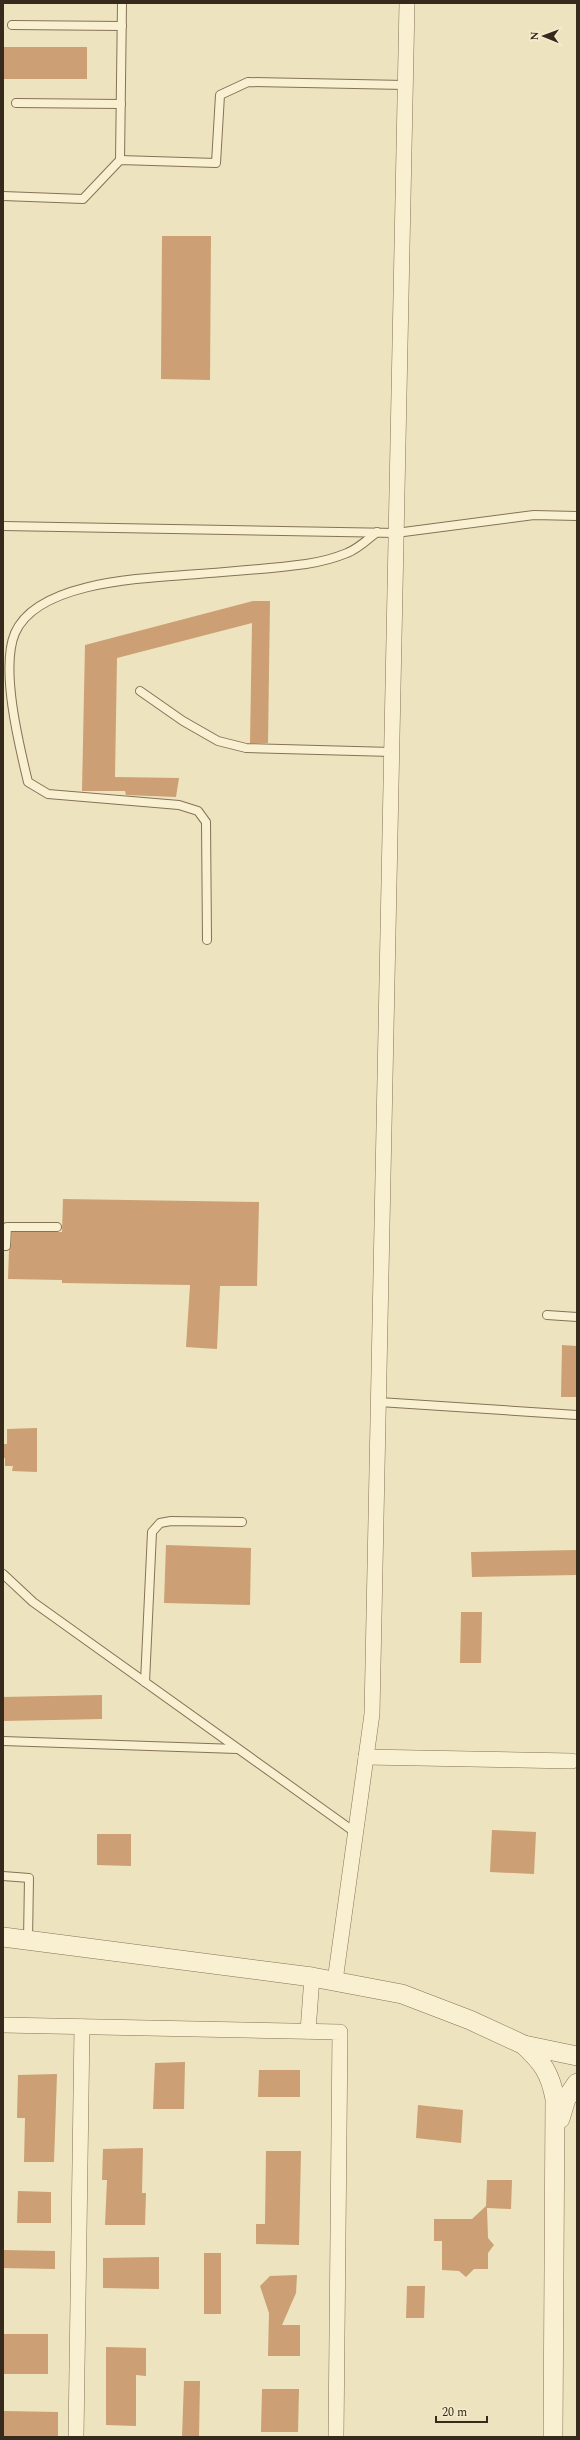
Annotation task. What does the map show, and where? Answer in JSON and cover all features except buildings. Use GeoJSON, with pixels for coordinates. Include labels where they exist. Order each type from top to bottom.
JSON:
{"type":"FeatureCollection","features":[{"type":"Feature","properties":{"kind":"street"},"geometry":{"type":"LineString","coordinates":[[335,1982],[372,1714],[407,3]]}},
{"type":"Feature","properties":{"kind":"street"},"geometry":{"type":"LineString","coordinates":[[366,1757],[572,1761]]}},
{"type":"Feature","properties":{"kind":"street"},"geometry":{"type":"LineString","coordinates":[[3,1937],[312,1977],[402,1994],[470,2020],[524,2045],[577,2056]]}},
{"type":"Feature","properties":{"kind":"street"},"geometry":{"type":"LineString","coordinates":[[308,2031],[312,1977]]}},
{"type":"Feature","properties":{"kind":"street"},"geometry":{"type":"LineString","coordinates":[[3,2025],[340,2032],[336,2437]]}},
{"type":"Feature","properties":{"kind":"street"},"geometry":{"type":"LineString","coordinates":[[76,2437],[82,2027]]}},
{"type":"Feature","properties":{"kind":"street"},"geometry":{"type":"LineString","coordinates":[[524,2045],[540,2060],[550,2077],[556,2099],[557,2128],[552,2437]]}},
{"type":"Feature","properties":{"kind":"street"},"geometry":{"type":"LineString","coordinates":[[557,2128],[566,2099],[577,2083]]}},
{"type":"Feature","properties":{"kind":"lane"},"geometry":{"type":"LineString","coordinates":[[3,196],[83,199],[120,160],[122,3]]}},
{"type":"Feature","properties":{"kind":"lane"},"geometry":{"type":"LineString","coordinates":[[12,25],[122,26]]}},
{"type":"Feature","properties":{"kind":"lane"},"geometry":{"type":"LineString","coordinates":[[120,160],[216,163],[220,95],[248,82],[405,86]]}},
{"type":"Feature","properties":{"kind":"lane"},"geometry":{"type":"LineString","coordinates":[[16,103],[121,104]]}},
{"type":"Feature","properties":{"kind":"lane"},"geometry":{"type":"LineString","coordinates":[[3,526],[396,533],[534,515],[577,516]]}},
{"type":"Feature","properties":{"kind":"lane"},"geometry":{"type":"LineString","coordinates":[[207,940],[206,822],[198,812],[178,805],[48,794],[28,782],[20,752],[9,679],[10,651],[15,633],[25,618],[41,605],[70,592],[118,580],[308,564],[349,553],[377,532]]}},
{"type":"Feature","properties":{"kind":"lane"},"geometry":{"type":"LineString","coordinates":[[140,691],[183,721],[218,741],[246,748],[392,752]]}},
{"type":"Feature","properties":{"kind":"lane"},"geometry":{"type":"LineString","coordinates":[[3,1246],[6,1246],[7,1226],[57,1227]]}},
{"type":"Feature","properties":{"kind":"lane"},"geometry":{"type":"LineString","coordinates":[[547,1315],[577,1317]]}},
{"type":"Feature","properties":{"kind":"lane"},"geometry":{"type":"LineString","coordinates":[[378,1402],[577,1415]]}},
{"type":"Feature","properties":{"kind":"lane"},"geometry":{"type":"LineString","coordinates":[[145,1682],[152,1532],[160,1523],[171,1521],[242,1522]]}},
{"type":"Feature","properties":{"kind":"lane"},"geometry":{"type":"LineString","coordinates":[[3,1574],[33,1602],[356,1833]]}},
{"type":"Feature","properties":{"kind":"lane"},"geometry":{"type":"LineString","coordinates":[[3,1741],[238,1749]]}},
{"type":"Feature","properties":{"kind":"lane"},"geometry":{"type":"LineString","coordinates":[[3,1876],[29,1878],[28,1940]]}}]}
